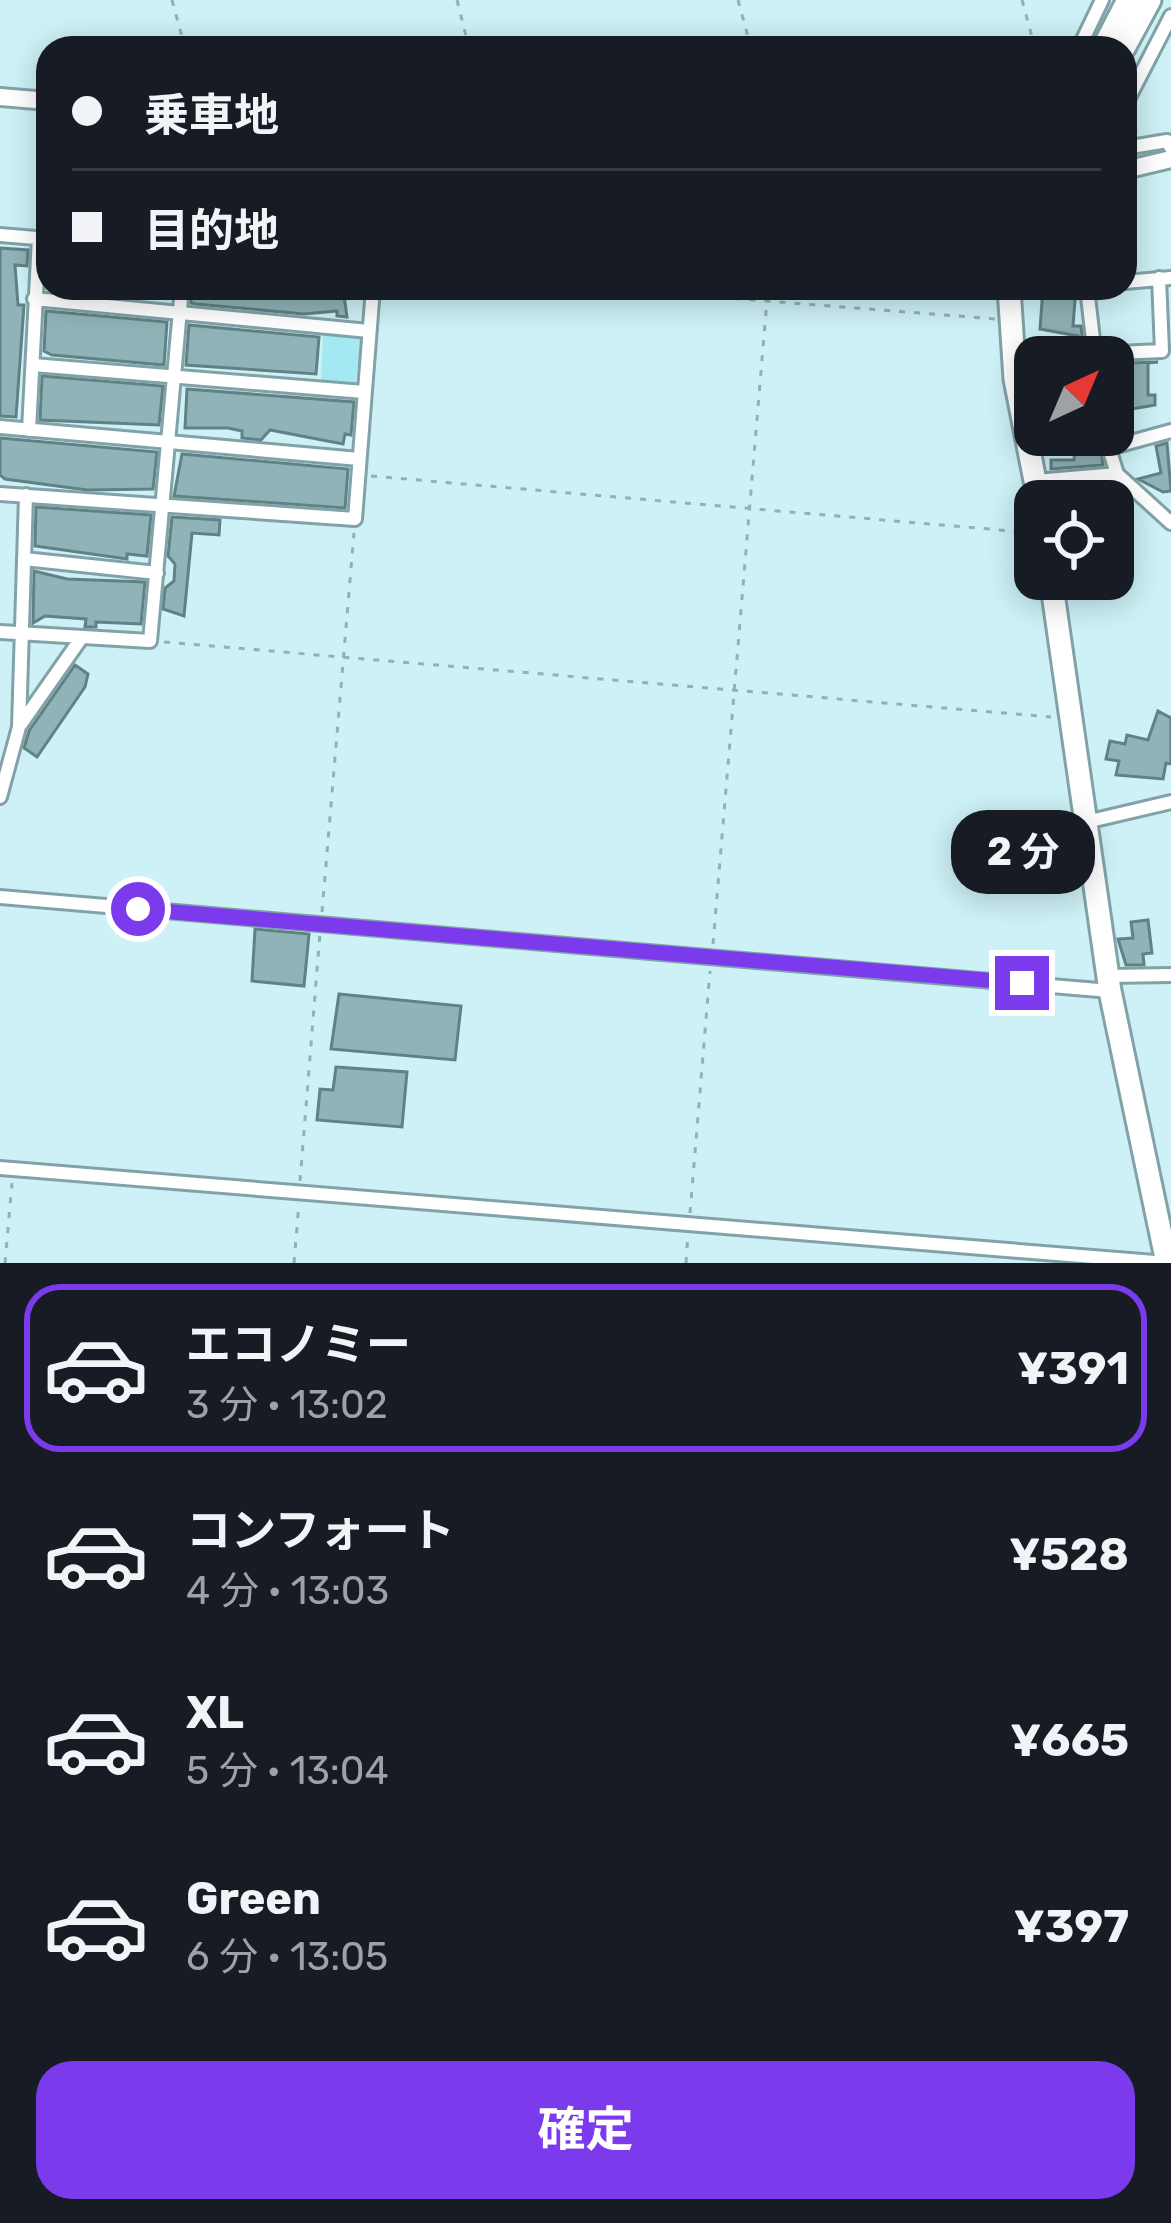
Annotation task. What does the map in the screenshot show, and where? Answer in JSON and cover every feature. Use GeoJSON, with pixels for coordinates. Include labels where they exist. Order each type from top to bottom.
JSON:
{"type":"FeatureCollection","features":[{"type":"Feature","properties":{"kind":"main road"},"geometry":{"type":"LineString","coordinates":[[1109,36],[1128,0]]}},
{"type":"Feature","properties":{"kind":"main road"},"geometry":{"type":"LineString","coordinates":[[1130,36],[1150,0]]}},
{"type":"Feature","properties":{"kind":"main road"},"geometry":{"type":"LineString","coordinates":[[1009,300],[1014,367]]}},
{"type":"Feature","properties":{"kind":"main road"},"geometry":{"type":"LineString","coordinates":[[1018,336],[1021,300]]}},
{"type":"Feature","properties":{"kind":"main road"},"geometry":{"type":"LineString","coordinates":[[1054,600],[1109,984],[1134,1126],[1167,1263]]}},
{"type":"Feature","properties":{"kind":"street"},"geometry":{"type":"LineString","coordinates":[[1085,36],[1102,0]]}},
{"type":"Feature","properties":{"kind":"street"},"geometry":{"type":"LineString","coordinates":[[1137,82],[1171,16]]}},
{"type":"Feature","properties":{"kind":"street"},"geometry":{"type":"LineString","coordinates":[[0,97],[36,100]]}},
{"type":"Feature","properties":{"kind":"street"},"geometry":{"type":"LineString","coordinates":[[1137,146],[1167,141],[1171,148]]}},
{"type":"Feature","properties":{"kind":"street"},"geometry":{"type":"LineString","coordinates":[[1137,167],[1171,159]]}},
{"type":"Feature","properties":{"kind":"street"},"geometry":{"type":"LineString","coordinates":[[0,235],[36,238]]}},
{"type":"Feature","properties":{"kind":"street"},"geometry":{"type":"LineString","coordinates":[[1134,353],[1162,351],[1165,278]]}},
{"type":"Feature","properties":{"kind":"street"},"geometry":{"type":"LineString","coordinates":[[29,430],[36,286]]}},
{"type":"Feature","properties":{"kind":"street"},"geometry":{"type":"LineString","coordinates":[[53,300],[369,331]]}},
{"type":"Feature","properties":{"kind":"street"},"geometry":{"type":"LineString","coordinates":[[0,632],[150,641],[181,300]]}},
{"type":"Feature","properties":{"kind":"street"},"geometry":{"type":"LineString","coordinates":[[0,494],[356,519],[372,300]]}},
{"type":"Feature","properties":{"kind":"street"},"geometry":{"type":"LineString","coordinates":[[1088,300],[1093,336]]}},
{"type":"Feature","properties":{"kind":"street"},"geometry":{"type":"LineString","coordinates":[[33,365],[364,392]]}},
{"type":"Feature","properties":{"kind":"street"},"geometry":{"type":"LineString","coordinates":[[0,428],[359,459]]}},
{"type":"Feature","properties":{"kind":"street"},"geometry":{"type":"LineString","coordinates":[[1134,437],[1171,431]]}},
{"type":"Feature","properties":{"kind":"street"},"geometry":{"type":"LineString","coordinates":[[1111,456],[1117,474],[1171,523]]}},
{"type":"Feature","properties":{"kind":"street"},"geometry":{"type":"LineString","coordinates":[[1089,480],[1117,474]]}},
{"type":"Feature","properties":{"kind":"street"},"geometry":{"type":"LineString","coordinates":[[0,797],[19,728],[26,495]]}},
{"type":"Feature","properties":{"kind":"street"},"geometry":{"type":"LineString","coordinates":[[24,559],[157,573]]}},
{"type":"Feature","properties":{"kind":"street"},"geometry":{"type":"LineString","coordinates":[[19,728],[82,637]]}},
{"type":"Feature","properties":{"kind":"street"},"geometry":{"type":"LineString","coordinates":[[1086,822],[1171,802]]}},
{"type":"Feature","properties":{"kind":"street"},"geometry":{"type":"LineString","coordinates":[[0,897],[1109,984],[1171,975]]}},
{"type":"Feature","properties":{"kind":"street"},"geometry":{"type":"LineString","coordinates":[[7,1169],[1167,1263]]}},
{"type":"Feature","properties":{"kind":"path"},"geometry":{"type":"LineString","coordinates":[[172,0],[182,36]]}},
{"type":"Feature","properties":{"kind":"path"},"geometry":{"type":"LineString","coordinates":[[457,0],[466,36]]}},
{"type":"Feature","properties":{"kind":"path"},"geometry":{"type":"LineString","coordinates":[[738,0],[748,36]]}},
{"type":"Feature","properties":{"kind":"path"},"geometry":{"type":"LineString","coordinates":[[1022,0],[1032,36]]}},
{"type":"Feature","properties":{"kind":"path"},"geometry":{"type":"LineString","coordinates":[[743,300],[1010,320]]}},
{"type":"Feature","properties":{"kind":"path"},"geometry":{"type":"LineString","coordinates":[[686,1263],[767,302]]}},
{"type":"Feature","properties":{"kind":"path"},"geometry":{"type":"LineString","coordinates":[[357,475],[1014,531]]}},
{"type":"Feature","properties":{"kind":"path"},"geometry":{"type":"LineString","coordinates":[[294,1263],[356,519]]}},
{"type":"Feature","properties":{"kind":"path"},"geometry":{"type":"LineString","coordinates":[[150,641],[1071,719]]}},
{"type":"Feature","properties":{"kind":"path"},"geometry":{"type":"LineString","coordinates":[[4,1263],[7,1169]]}},
{"type":"Feature","properties":{"kind":"shaded area"},"geometry":{"type":"Polygon","coordinates":[[[323,333],[362,339],[355,384],[321,380],[323,333]]]}},
{"type":"Feature","properties":{"kind":"building"},"geometry":{"type":"Polygon","coordinates":[[[0,248],[28,250],[27,266],[15,265],[18,305],[24,305],[16,417],[0,416],[0,248]]]}},
{"type":"Feature","properties":{"kind":"building"},"geometry":{"type":"Polygon","coordinates":[[[345,300],[347,317],[337,316],[337,311],[304,314],[191,303],[345,300]]]}},
{"type":"Feature","properties":{"kind":"building"},"geometry":{"type":"Polygon","coordinates":[[[1042,300],[1075,300],[1073,326],[1081,326],[1082,336],[1040,329],[1042,300]]]}},
{"type":"Feature","properties":{"kind":"building"},"geometry":{"type":"Polygon","coordinates":[[[46,311],[167,322],[164,365],[52,355],[44,351],[46,311]]]}},
{"type":"Feature","properties":{"kind":"building"},"geometry":{"type":"Polygon","coordinates":[[[189,325],[319,337],[316,374],[186,365],[189,325]]]}},
{"type":"Feature","properties":{"kind":"building"},"geometry":{"type":"Polygon","coordinates":[[[1158,362],[1148,363],[1148,395],[1155,395],[1155,405],[1134,409],[1134,363],[1158,362]]]}},
{"type":"Feature","properties":{"kind":"building"},"geometry":{"type":"Polygon","coordinates":[[[42,376],[163,386],[159,425],[40,420],[42,376]]]}},
{"type":"Feature","properties":{"kind":"building"},"geometry":{"type":"Polygon","coordinates":[[[187,389],[354,402],[351,435],[345,434],[343,444],[270,430],[261,440],[242,438],[242,431],[228,428],[185,428],[187,389]]]}},
{"type":"Feature","properties":{"kind":"building"},"geometry":{"type":"Polygon","coordinates":[[[0,438],[157,452],[153,489],[87,490],[5,479],[0,475],[0,438]]]}},
{"type":"Feature","properties":{"kind":"building"},"geometry":{"type":"Polygon","coordinates":[[[1167,443],[1171,491],[1163,492],[1138,479],[1161,473],[1156,446],[1167,443]]]}},
{"type":"Feature","properties":{"kind":"building"},"geometry":{"type":"Polygon","coordinates":[[[182,454],[348,469],[345,508],[174,496],[182,454]]]}},
{"type":"Feature","properties":{"kind":"building"},"geometry":{"type":"Polygon","coordinates":[[[1074,456],[1102,456],[1103,465],[1051,469],[1051,460],[1074,460],[1074,456]]]}},
{"type":"Feature","properties":{"kind":"building"},"geometry":{"type":"Polygon","coordinates":[[[36,507],[151,515],[147,556],[127,554],[127,559],[35,546],[36,507]]]}},
{"type":"Feature","properties":{"kind":"building"},"geometry":{"type":"Polygon","coordinates":[[[172,517],[220,520],[219,535],[192,533],[184,616],[163,609],[165,588],[174,581],[175,564],[168,556],[172,517]]]}},
{"type":"Feature","properties":{"kind":"building"},"geometry":{"type":"Polygon","coordinates":[[[34,571],[67,579],[145,582],[141,624],[96,622],[96,627],[85,627],[86,619],[45,616],[33,623],[34,571]]]}},
{"type":"Feature","properties":{"kind":"building"},"geometry":{"type":"Polygon","coordinates":[[[75,665],[88,674],[85,687],[37,757],[24,748],[29,731],[75,665]]]}},
{"type":"Feature","properties":{"kind":"building"},"geometry":{"type":"Polygon","coordinates":[[[1158,711],[1171,718],[1171,764],[1166,763],[1163,779],[1116,775],[1119,761],[1106,759],[1110,741],[1125,744],[1127,735],[1148,740],[1158,711]]]}},
{"type":"Feature","properties":{"kind":"building"},"geometry":{"type":"Polygon","coordinates":[[[1148,920],[1152,953],[1143,954],[1144,965],[1126,965],[1118,939],[1133,938],[1131,922],[1148,920]]]}},
{"type":"Feature","properties":{"kind":"building"},"geometry":{"type":"Polygon","coordinates":[[[255,929],[309,934],[304,986],[252,981],[255,929]]]}},
{"type":"Feature","properties":{"kind":"building"},"geometry":{"type":"Polygon","coordinates":[[[339,994],[461,1006],[455,1060],[331,1049],[339,994]]]}},
{"type":"Feature","properties":{"kind":"building"},"geometry":{"type":"Polygon","coordinates":[[[336,1067],[407,1072],[402,1127],[317,1120],[320,1089],[333,1090],[336,1067]]]}},
{"type":"Feature","properties":{"kind":"route"},"geometry":{"type":"LineString","coordinates":[[138,909],[1022,983]]}}]}
